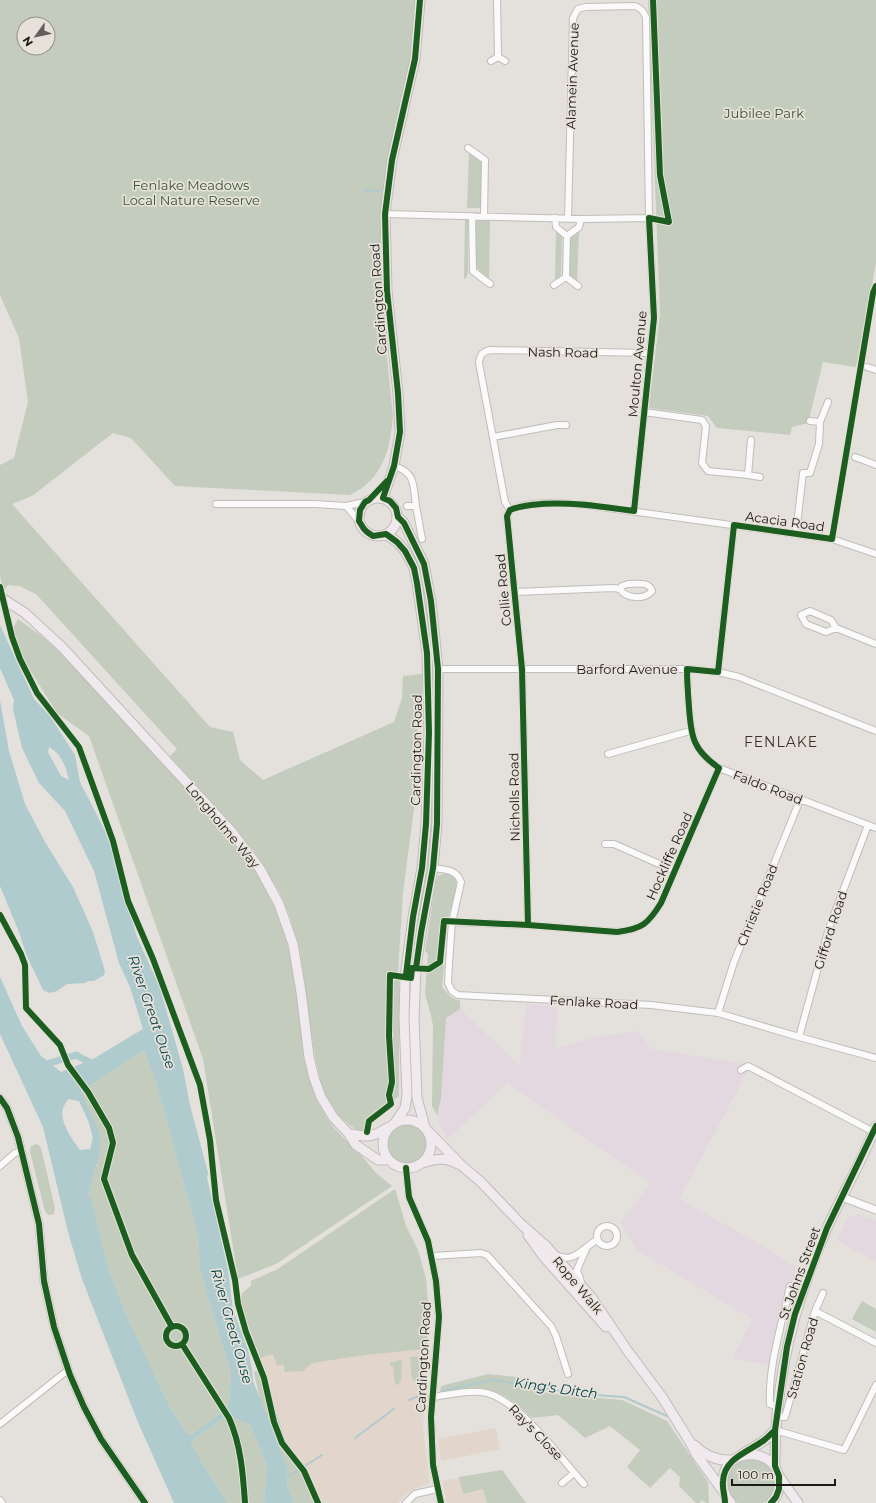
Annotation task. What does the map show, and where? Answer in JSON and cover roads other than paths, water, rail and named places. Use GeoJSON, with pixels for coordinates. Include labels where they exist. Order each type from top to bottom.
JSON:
{"type":"FeatureCollection","features":[{"type":"Feature","properties":{"kind":"main road","name":"Cardington Road"},"geometry":{"type":"LineString","coordinates":[[383,498],[394,466],[400,432],[400,415],[387,291],[385,214],[392,160],[416,59],[420,0]]}},
{"type":"Feature","properties":{"kind":"main road","name":"Cardington Road"},"geometry":{"type":"LineString","coordinates":[[367,501],[390,478]]}},
{"type":"Feature","properties":{"kind":"main road"},"geometry":{"type":"LineString","coordinates":[[375,497],[390,501],[396,508],[398,516],[393,529],[386,534],[373,536],[364,529],[359,521],[360,510],[367,501],[375,497]]}},
{"type":"Feature","properties":{"kind":"main road","name":"Cardington Road"},"geometry":{"type":"LineString","coordinates":[[398,516],[404,523],[424,564],[431,601],[438,669],[437,817],[434,868],[421,933],[416,968],[414,1018],[417,1098],[426,1129]]}},
{"type":"Feature","properties":{"kind":"main road","name":"Cardington Road"},"geometry":{"type":"LineString","coordinates":[[386,534],[398,542],[405,551],[414,568],[427,653],[429,732],[426,824],[422,868],[413,917],[405,977],[404,1018],[407,1095],[405,1108],[392,1125]]}},
{"type":"Feature","properties":{"kind":"main road","name":"Longholme Way"},"geometry":{"type":"LineString","coordinates":[[0,597],[25,613],[62,647],[242,844],[268,881],[285,917],[293,944],[309,1057],[317,1088],[328,1112],[349,1134],[356,1145],[378,1160],[389,1160]]}},
{"type":"Feature","properties":{"kind":"main road"},"geometry":{"type":"LineString","coordinates":[[349,1134],[369,1136],[379,1133],[392,1125],[408,1119],[420,1123],[426,1129],[431,1138],[431,1145],[429,1153],[420,1164],[406,1168],[398,1166],[389,1160],[384,1152],[383,1139],[392,1125]]}},
{"type":"Feature","properties":{"kind":"main road","name":"Rope Walk"},"geometry":{"type":"LineString","coordinates":[[426,1129],[553,1254],[584,1288],[600,1308],[627,1350],[662,1397],[696,1454],[726,1498]]}},
{"type":"Feature","properties":{"kind":"main road","name":"St Johns Street"},"geometry":{"type":"LineString","coordinates":[[775,1466],[775,1430],[778,1407],[789,1338],[795,1314],[819,1248],[842,1196],[875,1129]]}},
{"type":"Feature","properties":{"kind":"main road","name":"Rope Walk"},"geometry":{"type":"LineString","coordinates":[[420,1164],[432,1160],[443,1159],[462,1166]]}},
{"type":"Feature","properties":{"kind":"main road","name":"Rope Walk"},"geometry":{"type":"LineString","coordinates":[[522,1225],[543,1256],[627,1350]]}},
{"type":"Feature","properties":{"kind":"main road"},"geometry":{"type":"LineString","coordinates":[[726,1498],[724,1474],[736,1458],[765,1440],[775,1430]]}},
{"type":"Feature","properties":{"kind":"main road","name":"Rope Walk"},"geometry":{"type":"LineString","coordinates":[[690,1442],[705,1455],[716,1459],[755,1455],[764,1457],[775,1466]]}},
{"type":"Feature","properties":{"kind":"main road"},"geometry":{"type":"LineString","coordinates":[[775,1466],[779,1476],[798,1503]]}},
{"type":"Feature","properties":{"kind":"main road"},"geometry":{"type":"LineString","coordinates":[[771,1503],[776,1497],[779,1489],[779,1476]]}},
{"type":"Feature","properties":{"kind":"street"},"geometry":{"type":"LineString","coordinates":[[497,0],[498,57]]}},
{"type":"Feature","properties":{"kind":"street","name":"Alamein Avenue"},"geometry":{"type":"LineString","coordinates":[[568,218],[573,18],[578,9],[585,7],[634,6],[640,8],[646,17]]}},
{"type":"Feature","properties":{"kind":"street","name":"Moulton Avenue"},"geometry":{"type":"LineString","coordinates":[[634,511],[649,353],[654,318],[649,218],[646,17]]}},
{"type":"Feature","properties":{"kind":"street"},"geometry":{"type":"LineString","coordinates":[[498,57],[505,61]]}},
{"type":"Feature","properties":{"kind":"street"},"geometry":{"type":"LineString","coordinates":[[492,61],[498,57]]}},
{"type":"Feature","properties":{"kind":"street"},"geometry":{"type":"LineString","coordinates":[[468,148],[485,160],[484,217]]}},
{"type":"Feature","properties":{"kind":"street"},"geometry":{"type":"LineString","coordinates":[[385,214],[581,219],[649,218]]}},
{"type":"Feature","properties":{"kind":"street"},"geometry":{"type":"LineString","coordinates":[[472,216],[473,271],[490,284]]}},
{"type":"Feature","properties":{"kind":"street"},"geometry":{"type":"LineString","coordinates":[[555,218],[556,227],[567,236]]}},
{"type":"Feature","properties":{"kind":"street"},"geometry":{"type":"LineString","coordinates":[[567,236],[579,227],[581,219]]}},
{"type":"Feature","properties":{"kind":"street"},"geometry":{"type":"LineString","coordinates":[[566,276],[567,236]]}},
{"type":"Feature","properties":{"kind":"street"},"geometry":{"type":"LineString","coordinates":[[554,285],[566,276]]}},
{"type":"Feature","properties":{"kind":"street"},"geometry":{"type":"LineString","coordinates":[[566,276],[578,286]]}},
{"type":"Feature","properties":{"kind":"street","name":"Nash Road"},"geometry":{"type":"LineString","coordinates":[[480,357],[483,352],[490,350],[649,353]]}},
{"type":"Feature","properties":{"kind":"street","name":"Collie Road"},"geometry":{"type":"LineString","coordinates":[[480,357],[479,363],[505,502],[510,510],[507,516],[522,669]]}},
{"type":"Feature","properties":{"kind":"street"},"geometry":{"type":"LineString","coordinates":[[867,367],[876,370]]}},
{"type":"Feature","properties":{"kind":"street"},"geometry":{"type":"LineString","coordinates":[[796,534],[803,473],[810,473],[819,444],[820,422],[828,402]]}},
{"type":"Feature","properties":{"kind":"street"},"geometry":{"type":"LineString","coordinates":[[644,412],[702,420],[706,426],[702,463],[708,471],[748,475],[760,478]]}},
{"type":"Feature","properties":{"kind":"street"},"geometry":{"type":"LineString","coordinates":[[810,421],[820,422]]}},
{"type":"Feature","properties":{"kind":"street"},"geometry":{"type":"LineString","coordinates":[[493,437],[556,425],[566,425]]}},
{"type":"Feature","properties":{"kind":"street"},"geometry":{"type":"LineString","coordinates":[[748,475],[751,440]]}},
{"type":"Feature","properties":{"kind":"street"},"geometry":{"type":"LineString","coordinates":[[855,457],[876,465]]}},
{"type":"Feature","properties":{"kind":"street"},"geometry":{"type":"LineString","coordinates":[[394,466],[404,469],[410,475],[422,539]]}},
{"type":"Feature","properties":{"kind":"street"},"geometry":{"type":"LineString","coordinates":[[216,504],[315,504],[346,506],[367,501]]}},
{"type":"Feature","properties":{"kind":"street","name":"Acacia Road"},"geometry":{"type":"LineString","coordinates":[[510,510],[516,507],[562,503],[634,511],[832,539],[876,554]]}},
{"type":"Feature","properties":{"kind":"street"},"geometry":{"type":"LineString","coordinates":[[346,506],[359,521]]}},
{"type":"Feature","properties":{"kind":"street"},"geometry":{"type":"LineString","coordinates":[[407,506],[416,506]]}},
{"type":"Feature","properties":{"kind":"street"},"geometry":{"type":"LineString","coordinates":[[718,672],[734,525]]}},
{"type":"Feature","properties":{"kind":"street"},"geometry":{"type":"LineString","coordinates":[[515,592],[613,588],[620,590]]}},
{"type":"Feature","properties":{"kind":"street"},"geometry":{"type":"LineString","coordinates":[[836,628],[826,632],[806,624],[801,615],[810,611],[832,620],[836,628],[876,644]]}},
{"type":"Feature","properties":{"kind":"street","name":"Barford Avenue"},"geometry":{"type":"LineString","coordinates":[[438,669],[687,669],[718,672],[759,684],[876,731]]}},
{"type":"Feature","properties":{"kind":"street","name":"Nicholls Road"},"geometry":{"type":"LineString","coordinates":[[522,669],[528,925]]}},
{"type":"Feature","properties":{"kind":"street","name":"Faldo Road"},"geometry":{"type":"LineString","coordinates":[[687,669],[690,731],[700,751],[708,760],[719,768],[876,828]]}},
{"type":"Feature","properties":{"kind":"street"},"geometry":{"type":"LineString","coordinates":[[608,754],[690,731]]}},
{"type":"Feature","properties":{"kind":"street","name":"Hockliffe Road"},"geometry":{"type":"LineString","coordinates":[[452,922],[528,925],[616,932],[631,930],[644,925],[652,918],[661,903],[719,768]]}},
{"type":"Feature","properties":{"kind":"street","name":"Christie Road"},"geometry":{"type":"LineString","coordinates":[[718,1013],[734,962],[800,800]]}},
{"type":"Feature","properties":{"kind":"street","name":"Gifford Road"},"geometry":{"type":"LineString","coordinates":[[799,1037],[829,928],[868,825]]}},
{"type":"Feature","properties":{"kind":"street"},"geometry":{"type":"LineString","coordinates":[[605,844],[614,844],[675,871]]}},
{"type":"Feature","properties":{"kind":"street","name":"Fenlake Road"},"geometry":{"type":"LineString","coordinates":[[434,868],[455,872],[459,876],[461,882],[452,922],[448,983],[452,991],[458,995],[651,1005],[718,1013],[876,1058]]}},
{"type":"Feature","properties":{"kind":"street"},"geometry":{"type":"LineString","coordinates":[[741,1070],[748,1066],[875,1129]]}},
{"type":"Feature","properties":{"kind":"street"},"geometry":{"type":"LineString","coordinates":[[0,1098],[7,1108],[22,1152],[39,1224],[44,1281],[54,1327],[68,1370],[84,1407],[101,1439],[145,1503]]}},
{"type":"Feature","properties":{"kind":"street"},"geometry":{"type":"LineString","coordinates":[[0,1166],[15,1153],[22,1152]]}},
{"type":"Feature","properties":{"kind":"street","name":"Cardington Road"},"geometry":{"type":"LineString","coordinates":[[406,1168],[410,1201],[425,1234],[432,1256],[436,1281],[439,1317],[430,1417],[437,1489],[441,1503]]}},
{"type":"Feature","properties":{"kind":"street"},"geometry":{"type":"LineString","coordinates":[[842,1196],[876,1210]]}},
{"type":"Feature","properties":{"kind":"street"},"geometry":{"type":"LineString","coordinates":[[553,1254],[568,1258],[586,1249],[597,1240]]}},
{"type":"Feature","properties":{"kind":"street"},"geometry":{"type":"LineString","coordinates":[[584,1288],[577,1270],[586,1249]]}},
{"type":"Feature","properties":{"kind":"street"},"geometry":{"type":"LineString","coordinates":[[432,1256],[481,1252],[487,1255],[551,1326],[556,1336],[568,1374]]}},
{"type":"Feature","properties":{"kind":"street"},"geometry":{"type":"LineString","coordinates":[[778,1407],[770,1404],[771,1373],[790,1286]]}},
{"type":"Feature","properties":{"kind":"street","name":"Station Road"},"geometry":{"type":"LineString","coordinates":[[777,1417],[785,1417],[815,1311],[823,1293]]}},
{"type":"Feature","properties":{"kind":"street"},"geometry":{"type":"LineString","coordinates":[[815,1311],[876,1343]]}},
{"type":"Feature","properties":{"kind":"street"},"geometry":{"type":"LineString","coordinates":[[0,1424],[68,1370]]}},
{"type":"Feature","properties":{"kind":"street"},"geometry":{"type":"LineString","coordinates":[[775,1430],[844,1450],[876,1385]]}},
{"type":"Feature","properties":{"kind":"street","name":"Ray's Close"},"geometry":{"type":"LineString","coordinates":[[432,1397],[482,1392],[498,1396],[517,1409],[584,1484]]}},
{"type":"Feature","properties":{"kind":"street"},"geometry":{"type":"LineString","coordinates":[[562,1484],[574,1473]]}},
{"type":"Feature","properties":{"kind":"street"},"geometry":{"type":"LineString","coordinates":[[406,1503],[415,1494],[437,1489]]}},
{"type":"Feature","properties":{"kind":"water","name":"River Great Ouse"},"geometry":{"type":"Polygon","coordinates":[[[0,625],[34,699],[50,716],[75,755],[80,782],[105,831],[120,873],[123,890],[137,937],[160,988],[183,1069],[190,1105],[208,1173],[207,1178],[228,1270],[233,1310],[248,1350],[253,1381],[288,1469],[287,1485],[294,1503],[264,1503],[267,1465],[250,1425],[228,1415],[194,1439],[191,1444],[227,1503],[174,1503],[137,1420],[82,1279],[68,1232],[43,1127],[0,1034],[0,977],[22,1026],[41,1056],[61,1072],[93,1059],[143,1029],[130,987],[119,963],[94,871],[65,811],[39,783],[22,748],[13,709],[14,700],[0,668],[0,625]],[[49,747],[48,752],[61,776],[69,780],[60,757],[49,747]],[[144,1050],[81,1092],[100,1134],[100,1153],[88,1194],[92,1200],[109,1271],[127,1316],[168,1403],[186,1433],[191,1435],[225,1410],[229,1403],[231,1373],[200,1271],[198,1236],[157,1086],[144,1050]],[[68,1099],[63,1108],[63,1119],[73,1141],[80,1150],[90,1149],[93,1138],[89,1123],[79,1101],[68,1099]]]}},
{"type":"Feature","properties":{"kind":"water"},"geometry":{"type":"Polygon","coordinates":[[[0,700],[9,751],[25,804],[45,842],[73,887],[93,932],[105,971],[104,975],[94,981],[67,984],[57,991],[50,993],[43,990],[26,954],[19,932],[0,886],[0,700]]]}},
{"type":"Feature","properties":{"kind":"waterway"},"geometry":{"type":"LineString","coordinates":[[364,190],[381,191]]}},
{"type":"Feature","properties":{"kind":"waterway"},"geometry":{"type":"LineString","coordinates":[[40,1066],[76,1055],[95,1065]]}},
{"type":"Feature","properties":{"kind":"waterway","name":"King's Ditch"},"geometry":{"type":"LineString","coordinates":[[441,1391],[493,1380],[579,1394],[624,1397],[667,1416]]}},
{"type":"Feature","properties":{"kind":"waterway","name":"King's Ditch"},"geometry":{"type":"LineString","coordinates":[[409,1400],[421,1395]]}},
{"type":"Feature","properties":{"kind":"waterway","name":"King's Ditch"},"geometry":{"type":"LineString","coordinates":[[355,1438],[394,1409]]}},
{"type":"Feature","properties":{"kind":"waterway","name":"King's Ditch"},"geometry":{"type":"LineString","coordinates":[[286,1478],[322,1455]]}},
{"type":"Feature","properties":{"kind":"district","name":"FENLAKE"},"geometry":{"type":"Point","coordinates":[781,742]}},
{"type":"Feature","properties":{"kind":"park label","name":"Jubilee Park"},"geometry":{"type":"Point","coordinates":[764,113]}},
{"type":"Feature","properties":{"kind":"park label","name":"Fenlake Meadows Local Nature Reserve"},"geometry":{"type":"Point","coordinates":[191,192]}}]}
